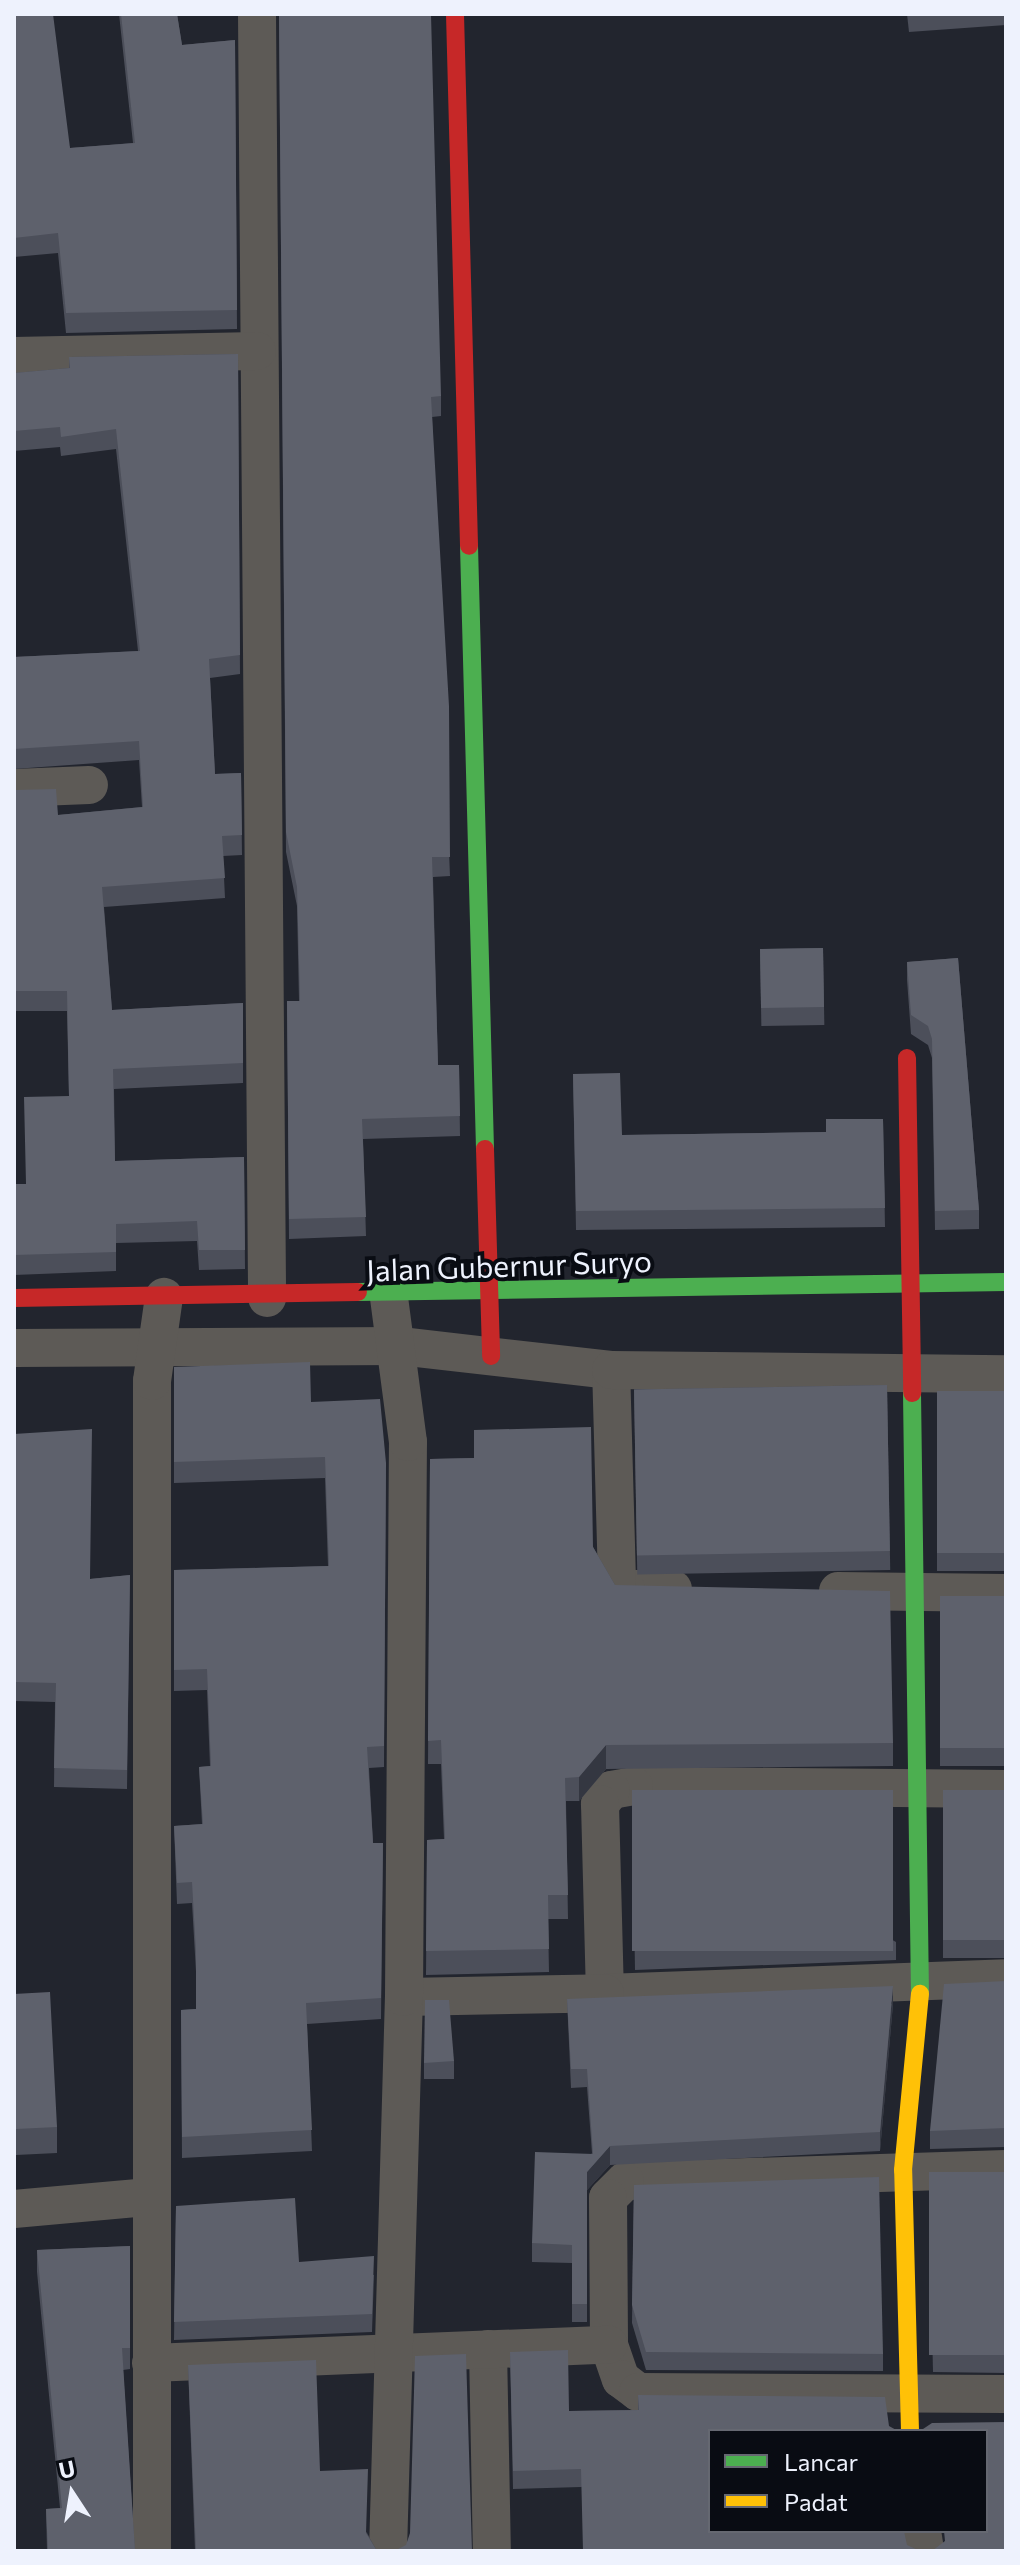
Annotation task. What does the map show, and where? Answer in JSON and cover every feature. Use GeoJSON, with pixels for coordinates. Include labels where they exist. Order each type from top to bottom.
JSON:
{"type":"FeatureCollection","features":[{"type":"Feature","properties":{"kind":"street"},"geometry":{"type":"LineString","coordinates":[[257,14],[257,351],[267,1298]]}},
{"type":"Feature","properties":{"kind":"street"},"geometry":{"type":"LineString","coordinates":[[455,14],[491,1356]]}},
{"type":"Feature","properties":{"kind":"street"},"geometry":{"type":"LineString","coordinates":[[14,356],[257,351]]}},
{"type":"Feature","properties":{"kind":"street"},"geometry":{"type":"LineString","coordinates":[[14,788],[89,785]]}},
{"type":"Feature","properties":{"kind":"street"},"geometry":{"type":"LineString","coordinates":[[907,1058],[911,1284],[917,1373],[914,1592],[921,1978],[903,2170],[908,2414]]}},
{"type":"Feature","properties":{"kind":"street","name":"Jalan Gubernur Suryo"},"geometry":{"type":"LineString","coordinates":[[14,1298],[389,1298],[490,1291],[1006,1282]]}},
{"type":"Feature","properties":{"kind":"street"},"geometry":{"type":"LineString","coordinates":[[152,2551],[149,2197],[157,1343],[164,1297]]}},
{"type":"Feature","properties":{"kind":"street"},"geometry":{"type":"LineString","coordinates":[[388,2551],[404,1997],[408,1442],[400,1346],[389,1298]]}},
{"type":"Feature","properties":{"kind":"street"},"geometry":{"type":"LineString","coordinates":[[14,1348],[157,1343],[400,1346],[611,1370],[1006,1374]]}},
{"type":"Feature","properties":{"kind":"street"},"geometry":{"type":"LineString","coordinates":[[611,1370],[617,1581],[626,1589],[717,1590]]}},
{"type":"Feature","properties":{"kind":"street"},"geometry":{"type":"LineString","coordinates":[[793,1591],[1006,1593]]}},
{"type":"Feature","properties":{"kind":"street"},"geometry":{"type":"LineString","coordinates":[[605,1993],[600,1804],[611,1790],[1006,1789]]}},
{"type":"Feature","properties":{"kind":"street"},"geometry":{"type":"LineString","coordinates":[[404,1997],[605,1993],[921,1978],[1006,1978]]}},
{"type":"Feature","properties":{"kind":"street"},"geometry":{"type":"LineString","coordinates":[[1006,2169],[625,2181],[608,2198],[609,2345],[621,2379],[638,2392],[908,2414],[1006,2394]]}},
{"type":"Feature","properties":{"kind":"street"},"geometry":{"type":"LineString","coordinates":[[14,2209],[149,2197]]}},
{"type":"Feature","properties":{"kind":"street"},"geometry":{"type":"LineString","coordinates":[[151,2363],[609,2345]]}},
{"type":"Feature","properties":{"kind":"street"},"geometry":{"type":"LineString","coordinates":[[488,2349],[492,2551]]}},
{"type":"Feature","properties":{"kind":"building"},"geometry":{"type":"Polygon","coordinates":[[[14,14],[53,14],[70,148],[135,143],[121,14],[177,14],[182,45],[235,40],[237,310],[66,313],[58,233],[14,238],[14,14]]]}},
{"type":"Feature","properties":{"kind":"building"},"geometry":{"type":"Polygon","coordinates":[[[279,14],[431,14],[441,396],[431,397],[449,706],[450,857],[432,857],[438,1065],[459,1065],[460,1116],[362,1119],[366,1217],[289,1219],[287,1001],[300,1001],[297,887],[286,832],[279,14]]]}},
{"type":"Feature","properties":{"kind":"building"},"geometry":{"type":"Polygon","coordinates":[[[238,354],[240,655],[209,659],[215,774],[241,773],[242,835],[222,836],[225,878],[102,887],[112,1010],[243,1003],[243,1063],[113,1069],[115,1161],[244,1157],[245,1250],[199,1250],[197,1221],[116,1224],[116,1252],[14,1255],[14,1184],[26,1184],[24,1097],[69,1096],[67,991],[14,991],[14,790],[56,789],[58,815],[143,807],[139,741],[14,749],[14,657],[140,651],[116,429],[61,437],[60,427],[14,431],[14,373],[70,368],[69,357],[238,354]]]}},
{"type":"Feature","properties":{"kind":"building"},"geometry":{"type":"Polygon","coordinates":[[[823,948],[824,1007],[761,1008],[760,949],[823,948]]]}},
{"type":"Feature","properties":{"kind":"building"},"geometry":{"type":"Polygon","coordinates":[[[958,958],[979,1210],[935,1211],[932,1039],[928,1026],[911,1015],[907,962],[958,958]]]}},
{"type":"Feature","properties":{"kind":"building"},"geometry":{"type":"Polygon","coordinates":[[[620,1073],[622,1135],[826,1132],[826,1119],[883,1119],[885,1208],[576,1211],[573,1074],[620,1073]]]}},
{"type":"Feature","properties":{"kind":"building"},"geometry":{"type":"Polygon","coordinates":[[[310,1362],[311,1402],[380,1399],[386,1463],[384,1746],[367,1747],[373,1843],[383,1843],[381,1998],[306,2003],[312,2130],[182,2137],[181,2010],[196,2009],[196,1952],[192,1882],[177,1883],[174,1826],[203,1824],[199,1767],[211,1766],[207,1669],[174,1670],[174,1570],[329,1566],[325,1457],[174,1462],[174,1367],[310,1362]]]}},
{"type":"Feature","properties":{"kind":"building"},"geometry":{"type":"Polygon","coordinates":[[[887,1385],[890,1551],[637,1555],[634,1389],[887,1385]]]}},
{"type":"Feature","properties":{"kind":"building"},"geometry":{"type":"Polygon","coordinates":[[[937,1391],[1006,1391],[1006,1553],[937,1553],[937,1391]]]}},
{"type":"Feature","properties":{"kind":"building"},"geometry":{"type":"Polygon","coordinates":[[[591,1427],[593,1547],[615,1585],[890,1591],[893,1743],[606,1745],[579,1777],[565,1778],[568,1895],[548,1895],[549,1949],[426,1951],[427,1840],[445,1839],[441,1740],[428,1741],[430,1459],[474,1458],[474,1430],[591,1427]]]}},
{"type":"Feature","properties":{"kind":"building"},"geometry":{"type":"Polygon","coordinates":[[[92,1429],[90,1579],[130,1575],[127,1770],[54,1768],[56,1683],[14,1682],[14,1434],[92,1429]]]}},
{"type":"Feature","properties":{"kind":"building"},"geometry":{"type":"Polygon","coordinates":[[[940,1596],[1006,1596],[1006,1748],[940,1748],[940,1596]]]}},
{"type":"Feature","properties":{"kind":"building"},"geometry":{"type":"Polygon","coordinates":[[[632,1790],[893,1790],[893,1951],[632,1951],[632,1790]]]}},
{"type":"Feature","properties":{"kind":"building"},"geometry":{"type":"Polygon","coordinates":[[[943,1790],[1006,1790],[1006,1940],[943,1940],[943,1790]]]}},
{"type":"Feature","properties":{"kind":"building"},"geometry":{"type":"Polygon","coordinates":[[[1006,1981],[1006,2128],[930,2131],[944,1984],[1006,1981]]]}},
{"type":"Feature","properties":{"kind":"building"},"geometry":{"type":"Polygon","coordinates":[[[893,1986],[880,2132],[610,2146],[587,2172],[587,2304],[572,2304],[572,2245],[532,2243],[535,2152],[593,2154],[587,2069],[571,2069],[567,1999],[893,1986]]]}},
{"type":"Feature","properties":{"kind":"building"},"geometry":{"type":"Polygon","coordinates":[[[50,1992],[57,2127],[16,2129],[14,2149],[14,1994],[50,1992]]]}},
{"type":"Feature","properties":{"kind":"building"},"geometry":{"type":"Polygon","coordinates":[[[425,2000],[449,2000],[454,2061],[424,2063],[425,2000]]]}},
{"type":"Feature","properties":{"kind":"building"},"geometry":{"type":"Polygon","coordinates":[[[929,2172],[1006,2172],[1006,2355],[929,2355],[929,2172]]]}},
{"type":"Feature","properties":{"kind":"building"},"geometry":{"type":"Polygon","coordinates":[[[879,2177],[883,2354],[646,2352],[632,2305],[634,2185],[879,2177]]]}},
{"type":"Feature","properties":{"kind":"building"},"geometry":{"type":"Polygon","coordinates":[[[295,2198],[299,2262],[374,2256],[372,2314],[174,2322],[176,2206],[295,2198]]]}},
{"type":"Feature","properties":{"kind":"building"},"geometry":{"type":"Polygon","coordinates":[[[130,2246],[130,2348],[122,2348],[135,2550],[48,2551],[46,2509],[62,2508],[37,2250],[130,2246]]]}},
{"type":"Feature","properties":{"kind":"building"},"geometry":{"type":"Polygon","coordinates":[[[568,2350],[569,2411],[639,2410],[638,2395],[885,2397],[889,2426],[894,2429],[708,2429],[708,2533],[904,2533],[907,2545],[920,2551],[583,2551],[581,2469],[513,2471],[510,2352],[568,2350]]]}},
{"type":"Feature","properties":{"kind":"building"},"geometry":{"type":"Polygon","coordinates":[[[466,2354],[472,2551],[394,2551],[406,2545],[410,2533],[415,2356],[466,2354]]]}},
{"type":"Feature","properties":{"kind":"building"},"geometry":{"type":"Polygon","coordinates":[[[316,2360],[320,2471],[368,2469],[366,2533],[377,2551],[196,2551],[188,2365],[316,2360]]]}},
{"type":"Feature","properties":{"kind":"building"},"geometry":{"type":"Polygon","coordinates":[[[1006,2422],[1006,2551],[932,2551],[945,2541],[944,2533],[988,2533],[988,2429],[923,2429],[932,2423],[1006,2422]]]}},
{"type":"Feature","properties":{"kind":"traffic: fast"},"geometry":{"type":"LineString","coordinates":[[469,546],[485,1149]]}},
{"type":"Feature","properties":{"kind":"traffic: fast"},"geometry":{"type":"LineString","coordinates":[[358,1292],[1006,1282]]}},
{"type":"Feature","properties":{"kind":"traffic: fast"},"geometry":{"type":"LineString","coordinates":[[912,1393],[920,1994]]}},
{"type":"Feature","properties":{"kind":"traffic: slow"},"geometry":{"type":"LineString","coordinates":[[910,2429],[903,2170],[920,1994]]}},
{"type":"Feature","properties":{"kind":"traffic: jam"},"geometry":{"type":"LineString","coordinates":[[455,14],[469,546]]}},
{"type":"Feature","properties":{"kind":"traffic: jam"},"geometry":{"type":"LineString","coordinates":[[907,1058],[912,1393]]}},
{"type":"Feature","properties":{"kind":"traffic: jam"},"geometry":{"type":"LineString","coordinates":[[485,1149],[491,1356]]}},
{"type":"Feature","properties":{"kind":"traffic: jam"},"geometry":{"type":"LineString","coordinates":[[14,1298],[358,1292]]}}]}
